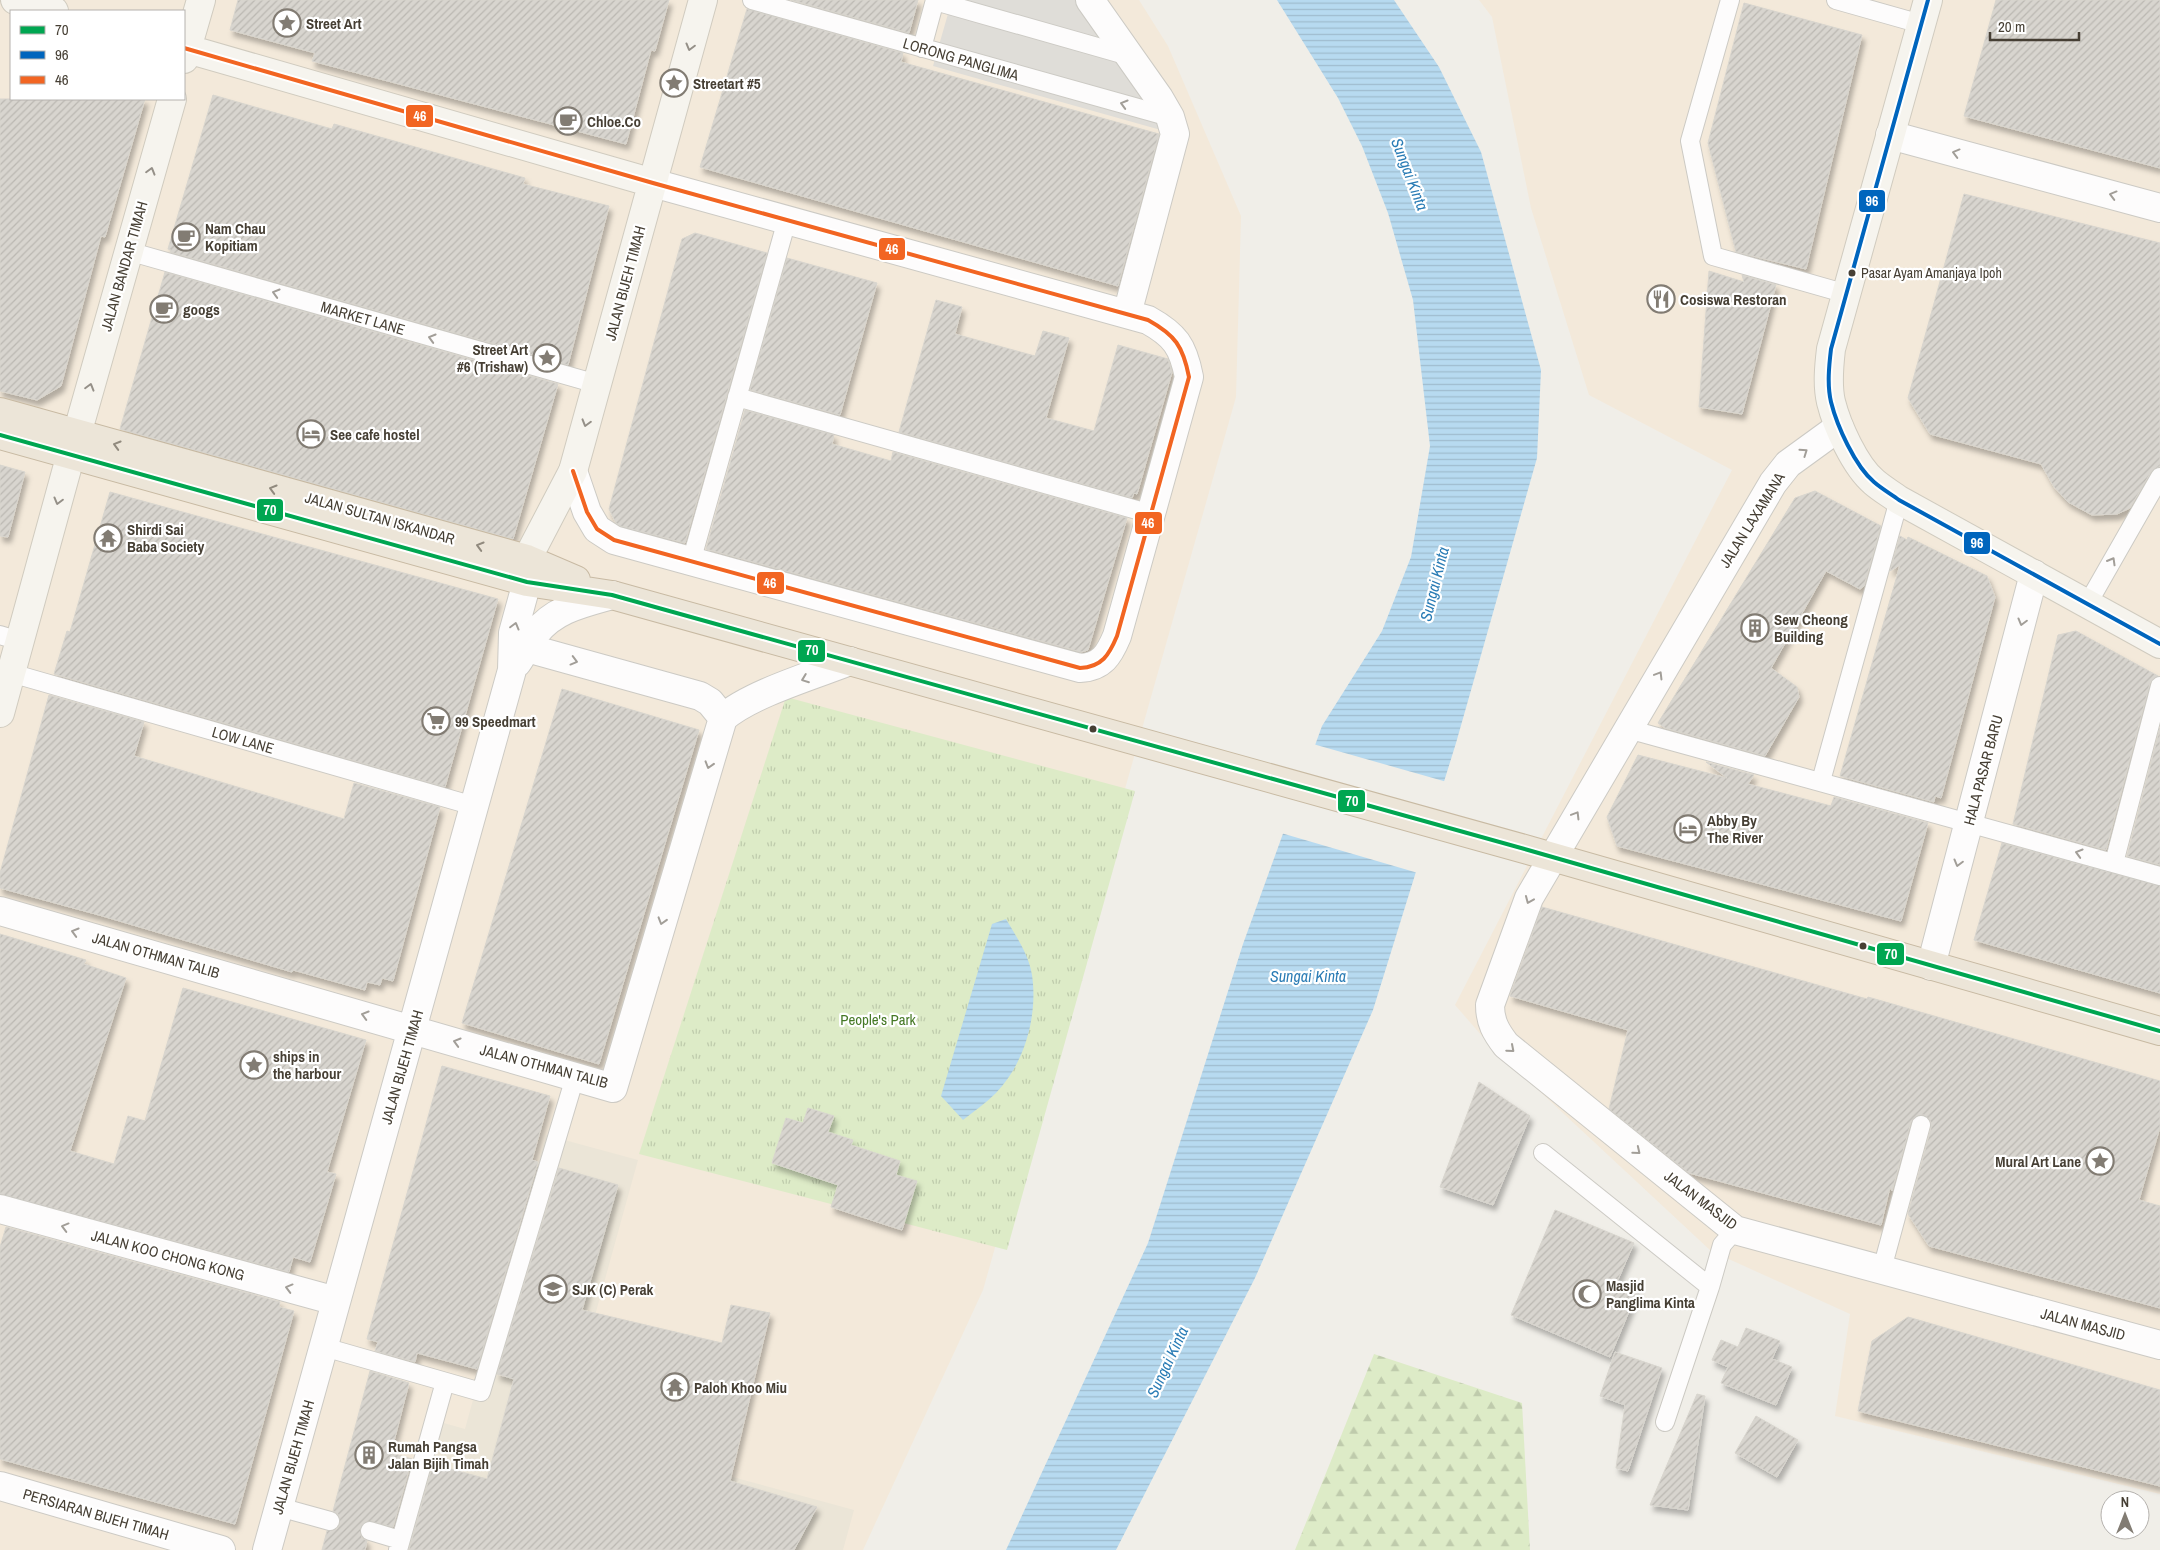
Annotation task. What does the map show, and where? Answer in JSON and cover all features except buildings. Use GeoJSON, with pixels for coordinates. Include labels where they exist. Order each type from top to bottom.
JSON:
{"type":"FeatureCollection","features":[{"type":"Feature","properties":{"kind":"highway","name":"JALAN SULTAN ISKANDAR"},"geometry":{"type":"LineString","coordinates":[[0,412],[74,444],[1540,854],[2160,1031]]}},
{"type":"Feature","properties":{"kind":"highway","name":"JALAN SULTAN ISKANDAR"},"geometry":{"type":"LineString","coordinates":[[0,435],[74,444]]}},
{"type":"Feature","properties":{"kind":"street"},"geometry":{"type":"LineString","coordinates":[[15,0],[50,10]]}},
{"type":"Feature","properties":{"kind":"street"},"geometry":{"type":"LineString","coordinates":[[201,0],[185,52],[1148,320],[1165,329],[1178,343],[1185,358],[1189,377],[1117,636],[1102,663],[1091,668],[1080,668],[614,540],[597,529],[587,512],[572,470]]}},
{"type":"Feature","properties":{"kind":"street","name":"JALAN BIJEH TIMAH"},"geometry":{"type":"LineString","coordinates":[[267,1550],[474,806],[519,659],[512,633],[527,571],[572,470],[703,0]]}},
{"type":"Feature","properties":{"kind":"street"},"geometry":{"type":"LineString","coordinates":[[1090,0],[1170,117],[1175,134],[1127,314]]}},
{"type":"Feature","properties":{"kind":"street"},"geometry":{"type":"LineString","coordinates":[[1925,12],[1831,348],[1828,372],[1830,401],[1839,427],[1854,457],[1873,481],[1899,500],[2160,644]]}},
{"type":"Feature","properties":{"kind":"street","name":"JALAN BANDAR TIMAH"},"geometry":{"type":"LineString","coordinates":[[0,712],[11,673],[10,638],[74,444],[172,100]]}},
{"type":"Feature","properties":{"kind":"street"},"geometry":{"type":"LineString","coordinates":[[1890,135],[2160,208]]}},
{"type":"Feature","properties":{"kind":"street","name":"JALAN LAXAMANA"},"geometry":{"type":"LineString","coordinates":[[1540,854],[1628,729],[1773,483],[1788,464],[1839,427]]}},
{"type":"Feature","properties":{"kind":"street","name":"HALA PASAR BARU"},"geometry":{"type":"LineString","coordinates":[[1931,966],[2034,574]]}},
{"type":"Feature","properties":{"kind":"street"},"geometry":{"type":"LineString","coordinates":[[612,595],[569,608],[551,618],[537,632],[519,659],[700,696],[710,702],[722,718],[733,709],[750,700],[850,661]]}},
{"type":"Feature","properties":{"kind":"street","name":"JALAN OTHMAN TALIB"},"geometry":{"type":"LineString","coordinates":[[0,911],[613,1088],[722,718]]}},
{"type":"Feature","properties":{"kind":"street","name":"JALAN MASJID"},"geometry":{"type":"LineString","coordinates":[[1540,854],[1529,898],[1490,1005],[1490,1017],[1495,1031],[1506,1045],[1736,1230],[2160,1345]]}},
{"type":"Feature","properties":{"kind":"street","name":"JALAN KOO CHONG KONG"},"geometry":{"type":"LineString","coordinates":[[0,1209],[336,1301]]}},
{"type":"Feature","properties":{"kind":"street","name":"PERSIARAN BIJEH TIMAH"},"geometry":{"type":"LineString","coordinates":[[0,1486],[221,1550]]}},
{"type":"Feature","properties":{"kind":"lane","name":"LORONG PANGLIMA"},"geometry":{"type":"LineString","coordinates":[[752,0],[1170,117]]}},
{"type":"Feature","properties":{"kind":"lane"},"geometry":{"type":"LineString","coordinates":[[1730,0],[1690,141],[1713,256],[1847,294]]}},
{"type":"Feature","properties":{"kind":"lane"},"geometry":{"type":"LineString","coordinates":[[1836,0],[1925,12]]}},
{"type":"Feature","properties":{"kind":"lane"},"geometry":{"type":"LineString","coordinates":[[922,48],[935,1],[1129,56]]}},
{"type":"Feature","properties":{"kind":"lane"},"geometry":{"type":"LineString","coordinates":[[690,562],[787,220]]}},
{"type":"Feature","properties":{"kind":"lane","name":"MARKET LANE"},"geometry":{"type":"LineString","coordinates":[[128,251],[597,384]]}},
{"type":"Feature","properties":{"kind":"lane"},"geometry":{"type":"LineString","coordinates":[[737,397],[1151,514]]}},
{"type":"Feature","properties":{"kind":"lane"},"geometry":{"type":"LineString","coordinates":[[2088,603],[2160,477]]}},
{"type":"Feature","properties":{"kind":"lane"},"geometry":{"type":"LineString","coordinates":[[1821,781],[1899,500]]}},
{"type":"Feature","properties":{"kind":"lane","name":"LOW LANE"},"geometry":{"type":"LineString","coordinates":[[11,673],[474,806]]}},
{"type":"Feature","properties":{"kind":"lane"},"geometry":{"type":"LineString","coordinates":[[2114,863],[2160,686]]}},
{"type":"Feature","properties":{"kind":"lane"},"geometry":{"type":"LineString","coordinates":[[1628,729],[2160,876]]}},
{"type":"Feature","properties":{"kind":"lane"},"geometry":{"type":"LineString","coordinates":[[324,1347],[481,1392],[576,1077]]}},
{"type":"Feature","properties":{"kind":"lane"},"geometry":{"type":"LineString","coordinates":[[1882,1269],[1921,1125]]}},
{"type":"Feature","properties":{"kind":"lane"},"geometry":{"type":"LineString","coordinates":[[1543,1153],[1710,1287]]}},
{"type":"Feature","properties":{"kind":"lane"},"geometry":{"type":"LineString","coordinates":[[1665,1422],[1722,1245],[1736,1230]]}},
{"type":"Feature","properties":{"kind":"lane"},"geometry":{"type":"LineString","coordinates":[[370,1532],[399,1545],[445,1382]]}},
{"type":"Feature","properties":{"kind":"lane"},"geometry":{"type":"LineString","coordinates":[[279,1507],[330,1521]]}},
{"type":"Feature","properties":{"kind":"shaded area"},"geometry":{"type":"Polygon","coordinates":[[[0,0],[1139,0],[1168,46],[1241,216],[1236,397],[983,1290],[863,1550],[0,1550],[0,0]]]}},
{"type":"Feature","properties":{"kind":"shaded area"},"geometry":{"type":"Polygon","coordinates":[[[952,0],[1090,0],[1175,134],[933,66],[952,0]]]}},
{"type":"Feature","properties":{"kind":"shaded area"},"geometry":{"type":"Polygon","coordinates":[[[1479,0],[2160,0],[2160,1494],[2150,1490],[2143,1490],[1835,1416],[1850,1314],[1711,1251],[1489,1044],[1455,1005],[1732,470],[1589,395],[1531,208],[1492,17],[1479,0]]]}},
{"type":"Feature","properties":{"kind":"shaded area","name":"SJK (C) Perak"},"geometry":{"type":"Polygon","coordinates":[[[546,1135],[638,1160],[563,1431],[854,1510],[843,1550],[390,1550],[426,1418],[465,1429],[546,1135]]]}},
{"type":"Feature","properties":{"kind":"green space","name":"People's Park"},"geometry":{"type":"Polygon","coordinates":[[[786,697],[1135,791],[1007,1250],[639,1154],[786,697]]]}},
{"type":"Feature","properties":{"kind":"green space"},"geometry":{"type":"Polygon","coordinates":[[[1374,1354],[1522,1403],[1530,1550],[1295,1550],[1374,1354]]]}},
{"type":"Feature","properties":{"kind":"water","name":"Sungai Kinta"},"geometry":{"type":"Polygon","coordinates":[[[1277,0],[1394,0],[1439,67],[1481,152],[1541,370],[1537,458],[1456,743],[1373,1010],[1255,1278],[1116,1550],[1006,1550],[1148,1243],[1243,944],[1322,726],[1382,631],[1411,557],[1430,446],[1413,300],[1388,213],[1362,146],[1338,98],[1277,0]]]}},
{"type":"Feature","properties":{"kind":"water"},"geometry":{"type":"Polygon","coordinates":[[[1006,919],[1022,946],[1032,975],[1033,1006],[1031,1022],[1022,1053],[1006,1081],[992,1097],[963,1120],[941,1096],[992,924],[1006,919]]]}},
{"type":"Feature","properties":{"kind":"pier"},"geometry":{"type":"Polygon","coordinates":[[[1313,744],[1447,782],[1418,873],[1281,833],[1313,744]]]}},
{"type":"Feature","properties":{"kind":"transit line","name":"96"},"geometry":{"type":"LineString","coordinates":[[1928,0],[1831,349],[1829,389],[1838,422],[1860,466],[1877,485],[1899,500],[2160,644]]}},
{"type":"Feature","properties":{"kind":"transit line","name":"46"},"geometry":{"type":"LineString","coordinates":[[185,48],[653,183],[1148,320],[1165,331],[1176,342],[1184,357],[1189,377],[1117,636],[1104,659],[1088,667],[1080,668],[614,540],[597,529],[587,512],[573,471]]}},
{"type":"Feature","properties":{"kind":"transit line","name":"70"},"geometry":{"type":"LineString","coordinates":[[0,435],[527,582],[612,595],[1528,850],[2160,1031]]}},
{"type":"Feature","properties":{"kind":"place","name":"Street Art"},"geometry":{"type":"Point","coordinates":[287,23]}},
{"type":"Feature","properties":{"kind":"place","name":"Streetart #5"},"geometry":{"type":"Point","coordinates":[674,83]}},
{"type":"Feature","properties":{"kind":"place","name":"Chloe.Co"},"geometry":{"type":"Point","coordinates":[568,121]}},
{"type":"Feature","properties":{"kind":"place","name":"Nam Chau Kopitiam"},"geometry":{"type":"Point","coordinates":[186,237]}},
{"type":"Feature","properties":{"kind":"place","name":"Pasar Ayam Amanjaya Ipoh"},"geometry":{"type":"Point","coordinates":[1852,273]}},
{"type":"Feature","properties":{"kind":"place","name":"Cosiswa Restoran"},"geometry":{"type":"Point","coordinates":[1661,299]}},
{"type":"Feature","properties":{"kind":"place","name":"googs"},"geometry":{"type":"Point","coordinates":[164,309]}},
{"type":"Feature","properties":{"kind":"place","name":"Street Art #6 (Trishaw)"},"geometry":{"type":"Point","coordinates":[547,358]}},
{"type":"Feature","properties":{"kind":"place","name":"See cafe hostel"},"geometry":{"type":"Point","coordinates":[311,434]}},
{"type":"Feature","properties":{"kind":"place","name":"Shirdi Sai Baba Society"},"geometry":{"type":"Point","coordinates":[108,538]}},
{"type":"Feature","properties":{"kind":"place","name":"Sew Cheong Building"},"geometry":{"type":"Point","coordinates":[1755,628]}},
{"type":"Feature","properties":{"kind":"place","name":"99 Speedmart"},"geometry":{"type":"Point","coordinates":[436,721]}},
{"type":"Feature","properties":{"kind":"place","name":"Abby By The River"},"geometry":{"type":"Point","coordinates":[1688,829]}},
{"type":"Feature","properties":{"kind":"place","name":"ships in the harbour"},"geometry":{"type":"Point","coordinates":[254,1065]}},
{"type":"Feature","properties":{"kind":"place","name":"Mural Art Lane"},"geometry":{"type":"Point","coordinates":[2100,1161]}},
{"type":"Feature","properties":{"kind":"place","name":"SJK (C) Perak"},"geometry":{"type":"Point","coordinates":[553,1289]}},
{"type":"Feature","properties":{"kind":"place","name":"Masjid Panglima Kinta"},"geometry":{"type":"Point","coordinates":[1587,1294]}},
{"type":"Feature","properties":{"kind":"place","name":"Paloh Khoo Miu"},"geometry":{"type":"Point","coordinates":[675,1387]}},
{"type":"Feature","properties":{"kind":"place","name":"Rumah Pangsa Jalan Bijih Timah"},"geometry":{"type":"Point","coordinates":[369,1455]}}]}
